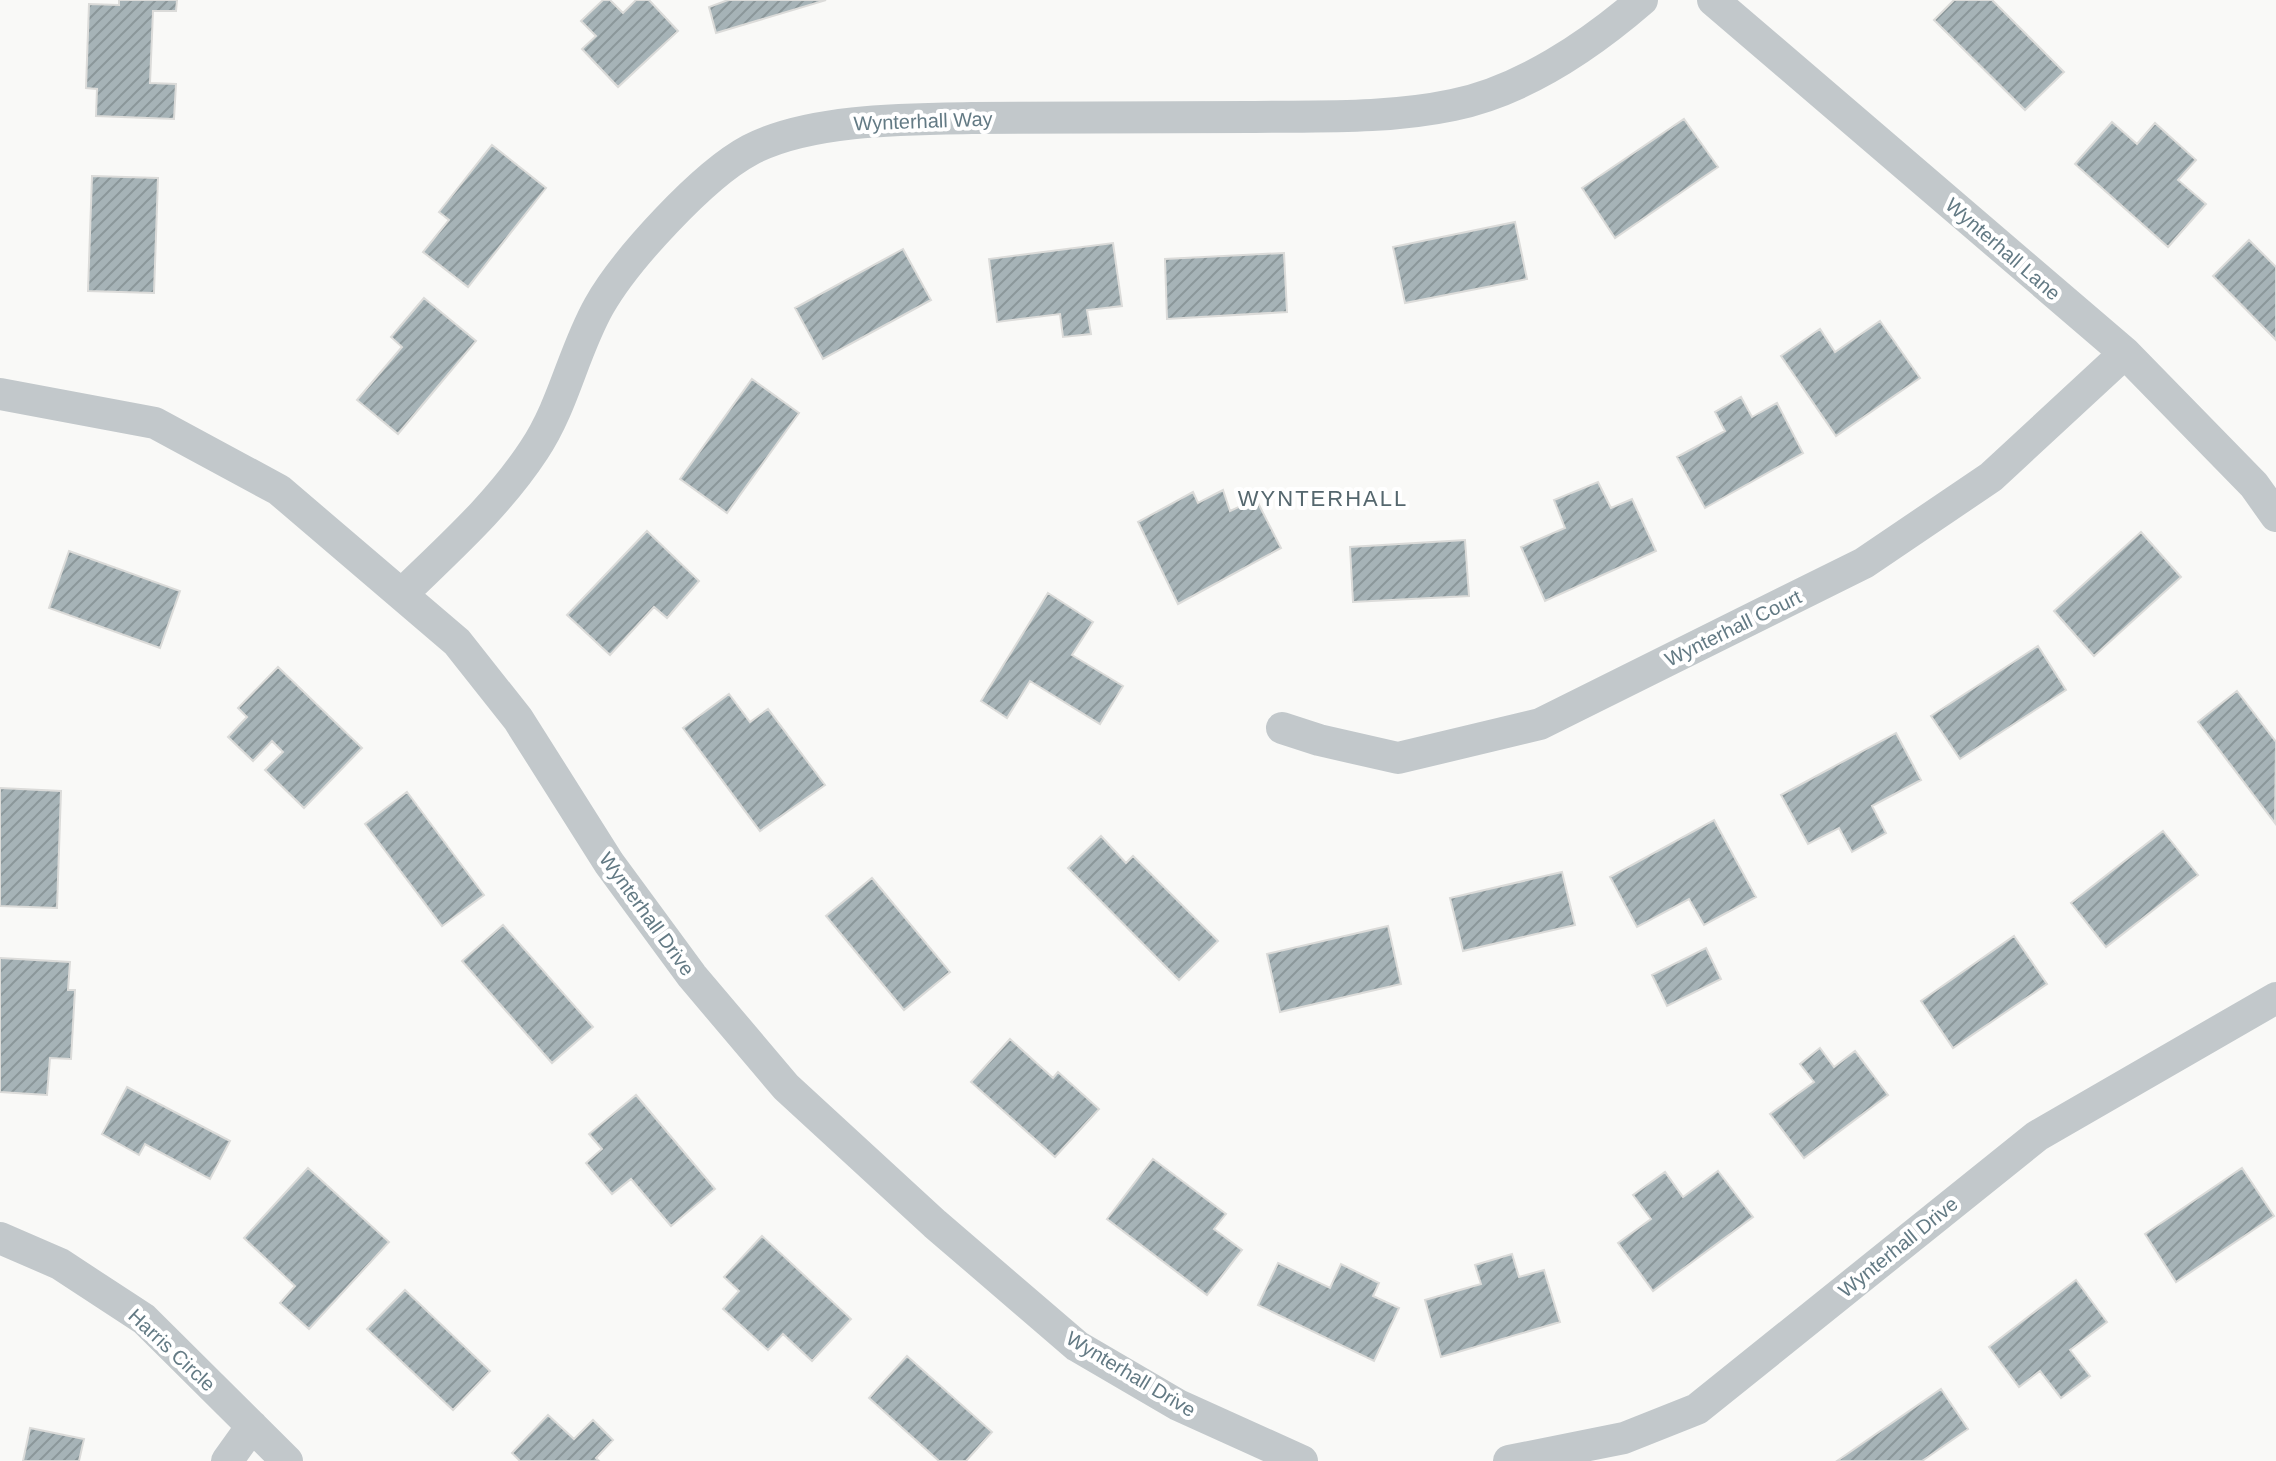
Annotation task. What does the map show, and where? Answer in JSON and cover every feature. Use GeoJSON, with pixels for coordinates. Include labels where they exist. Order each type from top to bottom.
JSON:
{"type":"FeatureCollection","features":[{"type":"Feature","properties":{"kind":"street","name":"Wynterhall Way"},"geometry":{"type":"LineString","coordinates":[[402,594],[498,500],[536,449],[561,401],[599,306],[640,252],[680,205],[750,150],[827,126],[922,119],[1369,116],[1455,105],[1525,80],[1574,50],[1642,0]]}},
{"type":"Feature","properties":{"kind":"street","name":"Wynterhall Lane"},"geometry":{"type":"LineString","coordinates":[[1713,0],[2125,353],[2254,485],[2276,516]]}},
{"type":"Feature","properties":{"kind":"street","name":"Wynterhall Court"},"geometry":{"type":"LineString","coordinates":[[1282,728],[1398,758],[1540,724],[1864,563],[1991,477],[2125,353]]}},
{"type":"Feature","properties":{"kind":"street","name":"Wynterhall Drive"},"geometry":{"type":"LineString","coordinates":[[0,394],[155,423],[279,490],[457,642],[518,719],[609,863],[692,976],[786,1087],[935,1224],[1077,1346],[1178,1405],[1302,1461]]}},
{"type":"Feature","properties":{"kind":"street","name":"Wynterhall Drive"},"geometry":{"type":"LineString","coordinates":[[1509,1461],[1624,1438],[1697,1409],[2037,1136],[2276,998]]}},
{"type":"Feature","properties":{"kind":"street","name":"Harris Circle"},"geometry":{"type":"LineString","coordinates":[[0,1238],[60,1264],[144,1319],[287,1461]]}},
{"type":"Feature","properties":{"kind":"street"},"geometry":{"type":"LineString","coordinates":[[227,1461],[252,1426]]}},
{"type":"Feature","properties":{"kind":"building"},"geometry":{"type":"Polygon","coordinates":[[[119,0],[177,0],[176,11],[153,11],[150,83],[176,84],[174,119],[96,116],[97,89],[86,88],[89,4],[119,5],[119,0]]]}},
{"type":"Feature","properties":{"kind":"building"},"geometry":{"type":"Polygon","coordinates":[[[603,0],[610,0],[623,13],[636,0],[649,0],[678,31],[618,87],[582,49],[596,36],[581,21],[603,0]]]}},
{"type":"Feature","properties":{"kind":"building"},"geometry":{"type":"Polygon","coordinates":[[[728,0],[826,0],[716,33],[709,7],[728,0]]]}},
{"type":"Feature","properties":{"kind":"building"},"geometry":{"type":"Polygon","coordinates":[[[1954,0],[1992,0],[2064,72],[2025,110],[1934,20],[1954,0]]]}},
{"type":"Feature","properties":{"kind":"building"},"geometry":{"type":"Polygon","coordinates":[[[1684,119],[1718,167],[1615,238],[1582,188],[1684,119]]]}},
{"type":"Feature","properties":{"kind":"building"},"geometry":{"type":"Polygon","coordinates":[[[2112,122],[2137,144],[2155,123],[2196,160],[2178,180],[2206,204],[2168,247],[2075,164],[2112,122]]]}},
{"type":"Feature","properties":{"kind":"building"},"geometry":{"type":"Polygon","coordinates":[[[492,145],[546,188],[468,287],[423,252],[449,220],[439,212],[492,145]]]}},
{"type":"Feature","properties":{"kind":"building"},"geometry":{"type":"Polygon","coordinates":[[[92,176],[158,178],[154,293],[88,291],[92,176]]]}},
{"type":"Feature","properties":{"kind":"building"},"geometry":{"type":"Polygon","coordinates":[[[1515,222],[1527,279],[1405,303],[1393,247],[1515,222]]]}},
{"type":"Feature","properties":{"kind":"building"},"geometry":{"type":"Polygon","coordinates":[[[2249,240],[2276,267],[2276,340],[2213,276],[2249,240]]]}},
{"type":"Feature","properties":{"kind":"building"},"geometry":{"type":"Polygon","coordinates":[[[1113,243],[1122,306],[1087,310],[1091,334],[1063,337],[1060,314],[997,322],[989,259],[1113,243]]]}},
{"type":"Feature","properties":{"kind":"building"},"geometry":{"type":"Polygon","coordinates":[[[903,249],[931,300],[823,359],[795,308],[903,249]]]}},
{"type":"Feature","properties":{"kind":"building"},"geometry":{"type":"Polygon","coordinates":[[[1284,253],[1287,312],[1167,319],[1165,259],[1284,253]]]}},
{"type":"Feature","properties":{"kind":"building"},"geometry":{"type":"Polygon","coordinates":[[[424,298],[476,341],[398,434],[357,400],[402,347],[391,337],[424,298]]]}},
{"type":"Feature","properties":{"kind":"building"},"geometry":{"type":"Polygon","coordinates":[[[1880,321],[1920,378],[1836,436],[1781,356],[1820,329],[1835,352],[1880,321]]]}},
{"type":"Feature","properties":{"kind":"building"},"geometry":{"type":"Polygon","coordinates":[[[752,379],[799,413],[727,513],[680,479],[752,379]]]}},
{"type":"Feature","properties":{"kind":"building"},"geometry":{"type":"Polygon","coordinates":[[[1741,397],[1752,417],[1777,403],[1803,453],[1705,508],[1677,457],[1725,431],[1715,412],[1741,397]]]}},
{"type":"Feature","properties":{"kind":"building"},"geometry":{"type":"Polygon","coordinates":[[[1598,482],[1611,508],[1632,499],[1656,551],[1545,601],[1521,547],[1565,528],[1554,500],[1598,482]]]}},
{"type":"Feature","properties":{"kind":"building"},"geometry":{"type":"Polygon","coordinates":[[[1223,490],[1230,511],[1256,499],[1281,548],[1178,604],[1138,522],[1193,492],[1198,503],[1223,490]]]}},
{"type":"Feature","properties":{"kind":"building"},"geometry":{"type":"Polygon","coordinates":[[[647,531],[699,581],[667,618],[654,607],[610,655],[567,615],[647,531]]]}},
{"type":"Feature","properties":{"kind":"building"},"geometry":{"type":"Polygon","coordinates":[[[2141,532],[2181,577],[2094,656],[2054,611],[2141,532]]]}},
{"type":"Feature","properties":{"kind":"building"},"geometry":{"type":"Polygon","coordinates":[[[1465,540],[1469,596],[1353,602],[1350,547],[1465,540]]]}},
{"type":"Feature","properties":{"kind":"building"},"geometry":{"type":"Polygon","coordinates":[[[69,551],[180,591],[160,648],[49,608],[69,551]]]}},
{"type":"Feature","properties":{"kind":"building"},"geometry":{"type":"Polygon","coordinates":[[[1048,593],[1093,622],[1072,655],[1123,686],[1100,724],[1030,681],[1007,718],[981,701],[1048,593]]]}},
{"type":"Feature","properties":{"kind":"building"},"geometry":{"type":"Polygon","coordinates":[[[2038,646],[2066,690],[1960,759],[1931,716],[2038,646]]]}},
{"type":"Feature","properties":{"kind":"building"},"geometry":{"type":"Polygon","coordinates":[[[278,667],[362,748],[304,808],[265,770],[283,752],[272,741],[253,761],[228,737],[247,717],[238,708],[278,667]]]}},
{"type":"Feature","properties":{"kind":"building"},"geometry":{"type":"Polygon","coordinates":[[[2237,691],[2276,742],[2275,823],[2198,722],[2237,691]]]}},
{"type":"Feature","properties":{"kind":"building"},"geometry":{"type":"Polygon","coordinates":[[[729,694],[750,722],[768,709],[825,785],[760,831],[683,728],[729,694]]]}},
{"type":"Feature","properties":{"kind":"building"},"geometry":{"type":"Polygon","coordinates":[[[1896,733],[1921,780],[1872,806],[1886,833],[1852,852],[1839,828],[1808,844],[1781,795],[1896,733]]]}},
{"type":"Feature","properties":{"kind":"building"},"geometry":{"type":"Polygon","coordinates":[[[0,788],[61,791],[57,908],[0,906],[0,788]]]}},
{"type":"Feature","properties":{"kind":"building"},"geometry":{"type":"Polygon","coordinates":[[[407,792],[484,895],[442,926],[365,824],[407,792]]]}},
{"type":"Feature","properties":{"kind":"building"},"geometry":{"type":"Polygon","coordinates":[[[1714,820],[1756,897],[1704,925],[1689,899],[1637,927],[1610,877],[1714,820]]]}},
{"type":"Feature","properties":{"kind":"building"},"geometry":{"type":"Polygon","coordinates":[[[2163,831],[2198,875],[2106,947],[2071,903],[2163,831]]]}},
{"type":"Feature","properties":{"kind":"building"},"geometry":{"type":"Polygon","coordinates":[[[1101,836],[1126,863],[1133,856],[1218,941],[1179,980],[1068,868],[1101,836]]]}},
{"type":"Feature","properties":{"kind":"building"},"geometry":{"type":"Polygon","coordinates":[[[1562,872],[1575,925],[1463,951],[1450,898],[1562,872]]]}},
{"type":"Feature","properties":{"kind":"building"},"geometry":{"type":"Polygon","coordinates":[[[872,878],[950,972],[904,1010],[826,916],[872,878]]]}},
{"type":"Feature","properties":{"kind":"building"},"geometry":{"type":"Polygon","coordinates":[[[503,925],[593,1027],[552,1063],[462,961],[503,925]]]}},
{"type":"Feature","properties":{"kind":"building"},"geometry":{"type":"Polygon","coordinates":[[[1388,926],[1401,984],[1280,1012],[1267,954],[1388,926]]]}},
{"type":"Feature","properties":{"kind":"building"},"geometry":{"type":"Polygon","coordinates":[[[2014,936],[2047,984],[1953,1048],[1921,1001],[2014,936]]]}},
{"type":"Feature","properties":{"kind":"building"},"geometry":{"type":"Polygon","coordinates":[[[1706,948],[1721,979],[1667,1006],[1652,975],[1706,948]]]}},
{"type":"Feature","properties":{"kind":"building"},"geometry":{"type":"Polygon","coordinates":[[[0,958],[70,962],[68,990],[75,990],[71,1059],[50,1058],[47,1095],[0,1092],[0,958]]]}},
{"type":"Feature","properties":{"kind":"building"},"geometry":{"type":"Polygon","coordinates":[[[1010,1039],[1053,1078],[1058,1072],[1099,1109],[1055,1157],[971,1082],[1010,1039]]]}},
{"type":"Feature","properties":{"kind":"building"},"geometry":{"type":"Polygon","coordinates":[[[1820,1048],[1834,1067],[1855,1051],[1888,1095],[1804,1158],[1770,1114],[1814,1082],[1800,1064],[1820,1048]]]}},
{"type":"Feature","properties":{"kind":"building"},"geometry":{"type":"Polygon","coordinates":[[[127,1087],[230,1141],[210,1179],[145,1144],[139,1155],[102,1134],[127,1087]]]}},
{"type":"Feature","properties":{"kind":"building"},"geometry":{"type":"Polygon","coordinates":[[[636,1095],[715,1189],[671,1226],[631,1179],[612,1194],[586,1163],[602,1149],[589,1134],[636,1095]]]}},
{"type":"Feature","properties":{"kind":"building"},"geometry":{"type":"Polygon","coordinates":[[[1153,1159],[1226,1214],[1214,1229],[1242,1250],[1207,1295],[1107,1219],[1153,1159]]]}},
{"type":"Feature","properties":{"kind":"building"},"geometry":{"type":"Polygon","coordinates":[[[308,1168],[389,1242],[309,1329],[280,1303],[295,1286],[244,1238],[308,1168]]]}},
{"type":"Feature","properties":{"kind":"building"},"geometry":{"type":"Polygon","coordinates":[[[2242,1168],[2274,1216],[2176,1282],[2145,1234],[2242,1168]]]}},
{"type":"Feature","properties":{"kind":"building"},"geometry":{"type":"Polygon","coordinates":[[[1718,1171],[1753,1217],[1653,1291],[1618,1243],[1651,1219],[1633,1195],[1665,1172],[1683,1197],[1718,1171]]]}},
{"type":"Feature","properties":{"kind":"building"},"geometry":{"type":"Polygon","coordinates":[[[762,1236],[851,1319],[812,1361],[783,1334],[768,1350],[723,1309],[739,1291],[724,1277],[762,1236]]]}},
{"type":"Feature","properties":{"kind":"building"},"geometry":{"type":"Polygon","coordinates":[[[1512,1254],[1519,1277],[1544,1270],[1560,1322],[1441,1357],[1425,1300],[1481,1284],[1475,1265],[1512,1254]]]}},
{"type":"Feature","properties":{"kind":"building"},"geometry":{"type":"Polygon","coordinates":[[[1278,1263],[1330,1288],[1341,1264],[1379,1283],[1373,1296],[1399,1308],[1374,1361],[1258,1305],[1278,1263]]]}},
{"type":"Feature","properties":{"kind":"building"},"geometry":{"type":"Polygon","coordinates":[[[2076,1280],[2107,1322],[2070,1350],[2090,1376],[2061,1398],[2040,1371],[2019,1387],[1989,1347],[2076,1280]]]}},
{"type":"Feature","properties":{"kind":"building"},"geometry":{"type":"Polygon","coordinates":[[[405,1290],[490,1371],[453,1410],[367,1329],[405,1290]]]}},
{"type":"Feature","properties":{"kind":"building"},"geometry":{"type":"Polygon","coordinates":[[[907,1356],[992,1432],[966,1461],[939,1461],[869,1398],[907,1356]]]}},
{"type":"Feature","properties":{"kind":"building"},"geometry":{"type":"Polygon","coordinates":[[[1941,1389],[1968,1429],[1922,1461],[1837,1461],[1941,1389]]]}},
{"type":"Feature","properties":{"kind":"building"},"geometry":{"type":"Polygon","coordinates":[[[548,1415],[574,1439],[593,1420],[613,1440],[596,1458],[599,1461],[520,1461],[512,1453],[548,1415]]]}},
{"type":"Feature","properties":{"kind":"building"},"geometry":{"type":"Polygon","coordinates":[[[30,1428],[84,1439],[79,1461],[23,1461],[30,1428]]]}},
{"type":"Feature","properties":{"kind":"district","name":"WYNTERHALL"},"geometry":{"type":"Point","coordinates":[1323,498]}}]}
